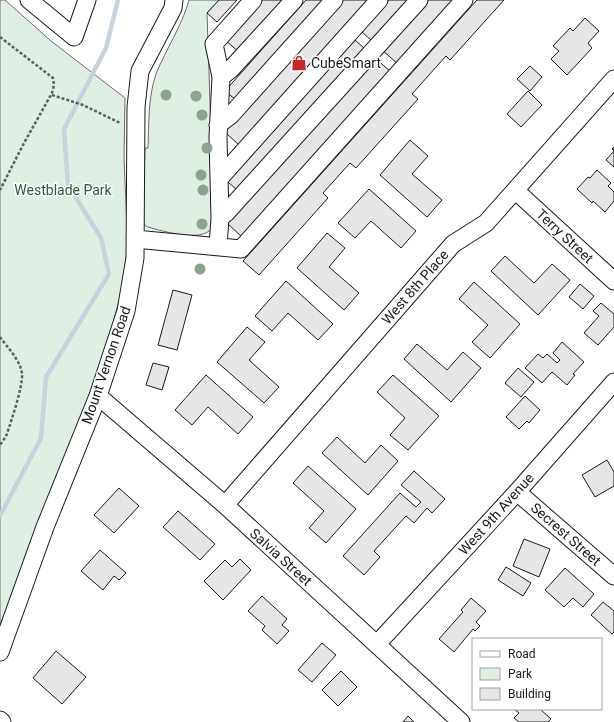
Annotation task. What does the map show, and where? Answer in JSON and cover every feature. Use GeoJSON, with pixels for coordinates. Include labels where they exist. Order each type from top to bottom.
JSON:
{"type":"FeatureCollection","features":[{"type":"Feature","properties":{"kind":"street"},"geometry":{"type":"LineString","coordinates":[[29,0],[74,37],[87,0]]}},
{"type":"Feature","properties":{"kind":"street","name":"Mount Vernon Road"},"geometry":{"type":"LineString","coordinates":[[0,652],[45,527],[98,396],[126,311],[135,258],[136,107],[140,71],[173,8],[174,0]]}},
{"type":"Feature","properties":{"kind":"street"},"geometry":{"type":"LineString","coordinates":[[218,246],[220,218],[218,125],[221,77],[214,44],[253,0]]}},
{"type":"Feature","properties":{"kind":"street"},"geometry":{"type":"LineString","coordinates":[[221,77],[231,69],[294,0]]}},
{"type":"Feature","properties":{"kind":"street"},"geometry":{"type":"LineString","coordinates":[[218,125],[231,115],[334,0]]}},
{"type":"Feature","properties":{"kind":"street"},"geometry":{"type":"LineString","coordinates":[[219,179],[379,0]]}},
{"type":"Feature","properties":{"kind":"street"},"geometry":{"type":"LineString","coordinates":[[220,218],[418,0]]}},
{"type":"Feature","properties":{"kind":"street"},"geometry":{"type":"LineString","coordinates":[[135,239],[241,249],[464,0]]}},
{"type":"Feature","properties":{"kind":"street","name":"West 8th Place"},"geometry":{"type":"LineString","coordinates":[[225,506],[453,244],[486,223],[614,79]]}},
{"type":"Feature","properties":{"kind":"street","name":"Terry Street"},"geometry":{"type":"LineString","coordinates":[[516,190],[614,281]]}},
{"type":"Feature","properties":{"kind":"street","name":"West 9th Avenue"},"geometry":{"type":"LineString","coordinates":[[377,644],[517,492],[614,382]]}},
{"type":"Feature","properties":{"kind":"street","name":"Salvia Street"},"geometry":{"type":"LineString","coordinates":[[98,396],[225,506],[461,722]]}},
{"type":"Feature","properties":{"kind":"street","name":"Secrest Street"},"geometry":{"type":"LineString","coordinates":[[517,492],[614,576]]}},
{"type":"Feature","properties":{"kind":"path"},"geometry":{"type":"LineString","coordinates":[[0,37],[53,78],[54,85],[52,94],[24,143],[0,190]]}},
{"type":"Feature","properties":{"kind":"path"},"geometry":{"type":"LineString","coordinates":[[52,94],[83,105],[120,123]]}},
{"type":"Feature","properties":{"kind":"path"},"geometry":{"type":"LineString","coordinates":[[0,337],[18,364],[22,373],[22,381],[6,436],[0,445]]}},
{"type":"Feature","properties":{"kind":"green space","name":"Westblade Park"},"geometry":{"type":"Polygon","coordinates":[[[0,0],[5,0],[51,41],[125,98],[124,157],[127,252],[121,293],[109,338],[95,381],[0,635],[0,0]]]}},
{"type":"Feature","properties":{"kind":"green space"},"geometry":{"type":"Polygon","coordinates":[[[189,0],[219,0],[207,13],[214,222],[212,228],[200,235],[182,235],[148,227],[144,225],[143,219],[145,148],[148,148],[149,110],[153,83],[186,10],[189,0]]]}},
{"type":"Feature","properties":{"kind":"building"},"geometry":{"type":"Polygon","coordinates":[[[219,0],[237,0],[217,22],[207,13],[219,0]]]}},
{"type":"Feature","properties":{"kind":"building"},"geometry":{"type":"Polygon","coordinates":[[[260,0],[287,0],[240,53],[225,40],[260,0]]]}},
{"type":"Feature","properties":{"kind":"building"},"geometry":{"type":"Polygon","coordinates":[[[306,0],[325,0],[236,100],[225,91],[306,0]]]}},
{"type":"Feature","properties":{"kind":"building"},"geometry":{"type":"Polygon","coordinates":[[[342,0],[370,0],[240,146],[225,132],[342,0]]]}},
{"type":"Feature","properties":{"kind":"building"},"geometry":{"type":"Polygon","coordinates":[[[389,0],[407,0],[371,40],[361,31],[389,0]]]}},
{"type":"Feature","properties":{"kind":"building"},"geometry":{"type":"Polygon","coordinates":[[[426,0],[454,0],[398,64],[382,50],[426,0]]]}},
{"type":"Feature","properties":{"kind":"building"},"geometry":{"type":"Polygon","coordinates":[[[477,0],[504,0],[450,60],[446,56],[412,94],[418,99],[356,168],[350,163],[323,193],[328,198],[259,275],[243,261],[477,0]]]}},
{"type":"Feature","properties":{"kind":"building"},"geometry":{"type":"Polygon","coordinates":[[[585,18],[599,31],[588,43],[592,48],[567,75],[551,59],[559,51],[553,46],[570,28],[573,31],[585,18]]]}},
{"type":"Feature","properties":{"kind":"building"},"geometry":{"type":"Polygon","coordinates":[[[355,40],[364,48],[237,190],[228,182],[355,40]]]}},
{"type":"Feature","properties":{"kind":"building"},"geometry":{"type":"Polygon","coordinates":[[[375,58],[391,72],[242,237],[227,223],[375,58]]]}},
{"type":"Feature","properties":{"kind":"building"},"geometry":{"type":"Polygon","coordinates":[[[530,66],[542,77],[530,91],[517,79],[530,66]]]}},
{"type":"Feature","properties":{"kind":"building"},"geometry":{"type":"Polygon","coordinates":[[[528,91],[542,105],[521,127],[507,114],[528,91]]]}},
{"type":"Feature","properties":{"kind":"building"},"geometry":{"type":"Polygon","coordinates":[[[410,140],[428,156],[412,174],[442,200],[427,217],[380,175],[410,140]]]}},
{"type":"Feature","properties":{"kind":"building"},"geometry":{"type":"Polygon","coordinates":[[[614,151],[614,167],[606,160],[614,151]]]}},
{"type":"Feature","properties":{"kind":"building"},"geometry":{"type":"Polygon","coordinates":[[[597,170],[611,183],[608,186],[614,192],[614,201],[605,212],[593,201],[592,203],[577,189],[597,170]]]}},
{"type":"Feature","properties":{"kind":"building"},"geometry":{"type":"Polygon","coordinates":[[[369,189],[416,231],[401,248],[371,221],[355,238],[338,223],[369,189]]]}},
{"type":"Feature","properties":{"kind":"building"},"geometry":{"type":"Polygon","coordinates":[[[327,233],[345,248],[329,267],[359,293],[344,310],[297,268],[327,233]]]}},
{"type":"Feature","properties":{"kind":"building"},"geometry":{"type":"Polygon","coordinates":[[[505,256],[534,283],[552,264],[570,280],[538,315],[491,271],[505,256]]]}},
{"type":"Feature","properties":{"kind":"building"},"geometry":{"type":"Polygon","coordinates":[[[286,281],[333,324],[318,340],[288,313],[272,331],[255,316],[286,281]]]}},
{"type":"Feature","properties":{"kind":"building"},"geometry":{"type":"Polygon","coordinates":[[[474,282],[520,324],[490,358],[472,342],[488,325],[459,299],[474,282]]]}},
{"type":"Feature","properties":{"kind":"building"},"geometry":{"type":"Polygon","coordinates":[[[580,284],[594,296],[583,309],[569,297],[580,284]]]}},
{"type":"Feature","properties":{"kind":"building"},"geometry":{"type":"Polygon","coordinates":[[[173,290],[192,295],[177,350],[158,345],[173,290]]]}},
{"type":"Feature","properties":{"kind":"building"},"geometry":{"type":"Polygon","coordinates":[[[601,303],[614,314],[614,327],[598,345],[584,333],[599,316],[593,311],[601,303]]]}},
{"type":"Feature","properties":{"kind":"building"},"geometry":{"type":"Polygon","coordinates":[[[247,327],[265,342],[249,360],[279,387],[264,403],[217,362],[247,327]]]}},
{"type":"Feature","properties":{"kind":"building"},"geometry":{"type":"Polygon","coordinates":[[[562,342],[584,362],[573,374],[575,375],[567,385],[552,372],[542,383],[525,368],[538,354],[543,358],[547,354],[557,363],[560,360],[553,353],[562,342]]]}},
{"type":"Feature","properties":{"kind":"building"},"geometry":{"type":"Polygon","coordinates":[[[417,344],[447,370],[463,352],[481,368],[451,402],[404,359],[417,344]]]}},
{"type":"Feature","properties":{"kind":"building"},"geometry":{"type":"Polygon","coordinates":[[[153,363],[169,367],[162,390],[146,385],[153,363]]]}},
{"type":"Feature","properties":{"kind":"building"},"geometry":{"type":"Polygon","coordinates":[[[518,368],[534,382],[521,397],[505,383],[518,368]]]}},
{"type":"Feature","properties":{"kind":"building"},"geometry":{"type":"Polygon","coordinates":[[[206,375],[253,417],[238,434],[208,407],[192,425],[175,410],[206,375]]]}},
{"type":"Feature","properties":{"kind":"building"},"geometry":{"type":"Polygon","coordinates":[[[393,375],[439,416],[408,450],[390,435],[405,418],[377,392],[393,375]]]}},
{"type":"Feature","properties":{"kind":"building"},"geometry":{"type":"Polygon","coordinates":[[[525,396],[540,410],[529,423],[527,421],[519,429],[506,417],[525,396]]]}},
{"type":"Feature","properties":{"kind":"building"},"geometry":{"type":"Polygon","coordinates":[[[337,437],[365,463],[381,445],[398,461],[368,495],[322,453],[337,437]]]}},
{"type":"Feature","properties":{"kind":"building"},"geometry":{"type":"Polygon","coordinates":[[[607,460],[614,472],[614,486],[595,497],[582,475],[607,460]]]}},
{"type":"Feature","properties":{"kind":"building"},"geometry":{"type":"Polygon","coordinates":[[[308,466],[356,509],[326,543],[309,528],[324,511],[293,483],[308,466]]]}},
{"type":"Feature","properties":{"kind":"building"},"geometry":{"type":"Polygon","coordinates":[[[414,471],[445,499],[432,513],[427,508],[414,523],[406,516],[374,551],[380,557],[364,575],[343,556],[400,493],[416,507],[421,502],[401,485],[414,471]]]}},
{"type":"Feature","properties":{"kind":"building"},"geometry":{"type":"Polygon","coordinates":[[[119,488],[139,506],[114,533],[94,515],[119,488]]]}},
{"type":"Feature","properties":{"kind":"building"},"geometry":{"type":"Polygon","coordinates":[[[178,511],[215,544],[200,560],[163,527],[178,511]]]}},
{"type":"Feature","properties":{"kind":"building"},"geometry":{"type":"Polygon","coordinates":[[[524,539],[550,549],[539,577],[513,566],[524,539]]]}},
{"type":"Feature","properties":{"kind":"building"},"geometry":{"type":"Polygon","coordinates":[[[100,550],[126,573],[119,580],[114,576],[103,590],[81,571],[100,550]]]}},
{"type":"Feature","properties":{"kind":"building"},"geometry":{"type":"Polygon","coordinates":[[[240,559],[251,570],[223,600],[204,581],[225,560],[232,567],[240,559]]]}},
{"type":"Feature","properties":{"kind":"building"},"geometry":{"type":"Polygon","coordinates":[[[506,567],[531,583],[523,596],[498,580],[506,567]]]}},
{"type":"Feature","properties":{"kind":"building"},"geometry":{"type":"Polygon","coordinates":[[[565,568],[594,594],[583,607],[573,598],[564,607],[545,590],[565,568]]]}},
{"type":"Feature","properties":{"kind":"building"},"geometry":{"type":"Polygon","coordinates":[[[262,596],[287,619],[282,625],[289,631],[277,644],[262,630],[265,626],[248,611],[262,596]]]}},
{"type":"Feature","properties":{"kind":"building"},"geometry":{"type":"Polygon","coordinates":[[[471,598],[486,611],[476,622],[480,626],[475,631],[473,629],[454,652],[439,639],[463,612],[461,610],[471,598]]]}},
{"type":"Feature","properties":{"kind":"building"},"geometry":{"type":"Polygon","coordinates":[[[603,602],[614,611],[614,632],[612,634],[591,615],[603,602]]]}},
{"type":"Feature","properties":{"kind":"building"},"geometry":{"type":"Polygon","coordinates":[[[322,643],[336,655],[312,682],[298,670],[322,643]]]}},
{"type":"Feature","properties":{"kind":"building"},"geometry":{"type":"Polygon","coordinates":[[[56,651],[86,677],[62,704],[33,678],[56,651]]]}},
{"type":"Feature","properties":{"kind":"building"},"geometry":{"type":"Polygon","coordinates":[[[341,671],[357,687],[338,706],[322,690],[341,671]]]}},
{"type":"Feature","properties":{"kind":"building"},"geometry":{"type":"Polygon","coordinates":[[[515,710],[541,710],[551,719],[548,722],[519,722],[514,718],[519,713],[515,710]]]}},
{"type":"Feature","properties":{"kind":"building"},"geometry":{"type":"Polygon","coordinates":[[[408,716],[414,722],[403,722],[408,716]]]}},
{"type":"Feature","properties":{"kind":"waterway"},"geometry":{"type":"LineString","coordinates":[[0,516],[41,438],[46,377],[109,274],[101,238],[68,185],[64,129],[106,48],[118,0]]}},
{"type":"Feature","properties":{"kind":"place","name":"CubeSmart"},"geometry":{"type":"Point","coordinates":[299,63]}}]}
